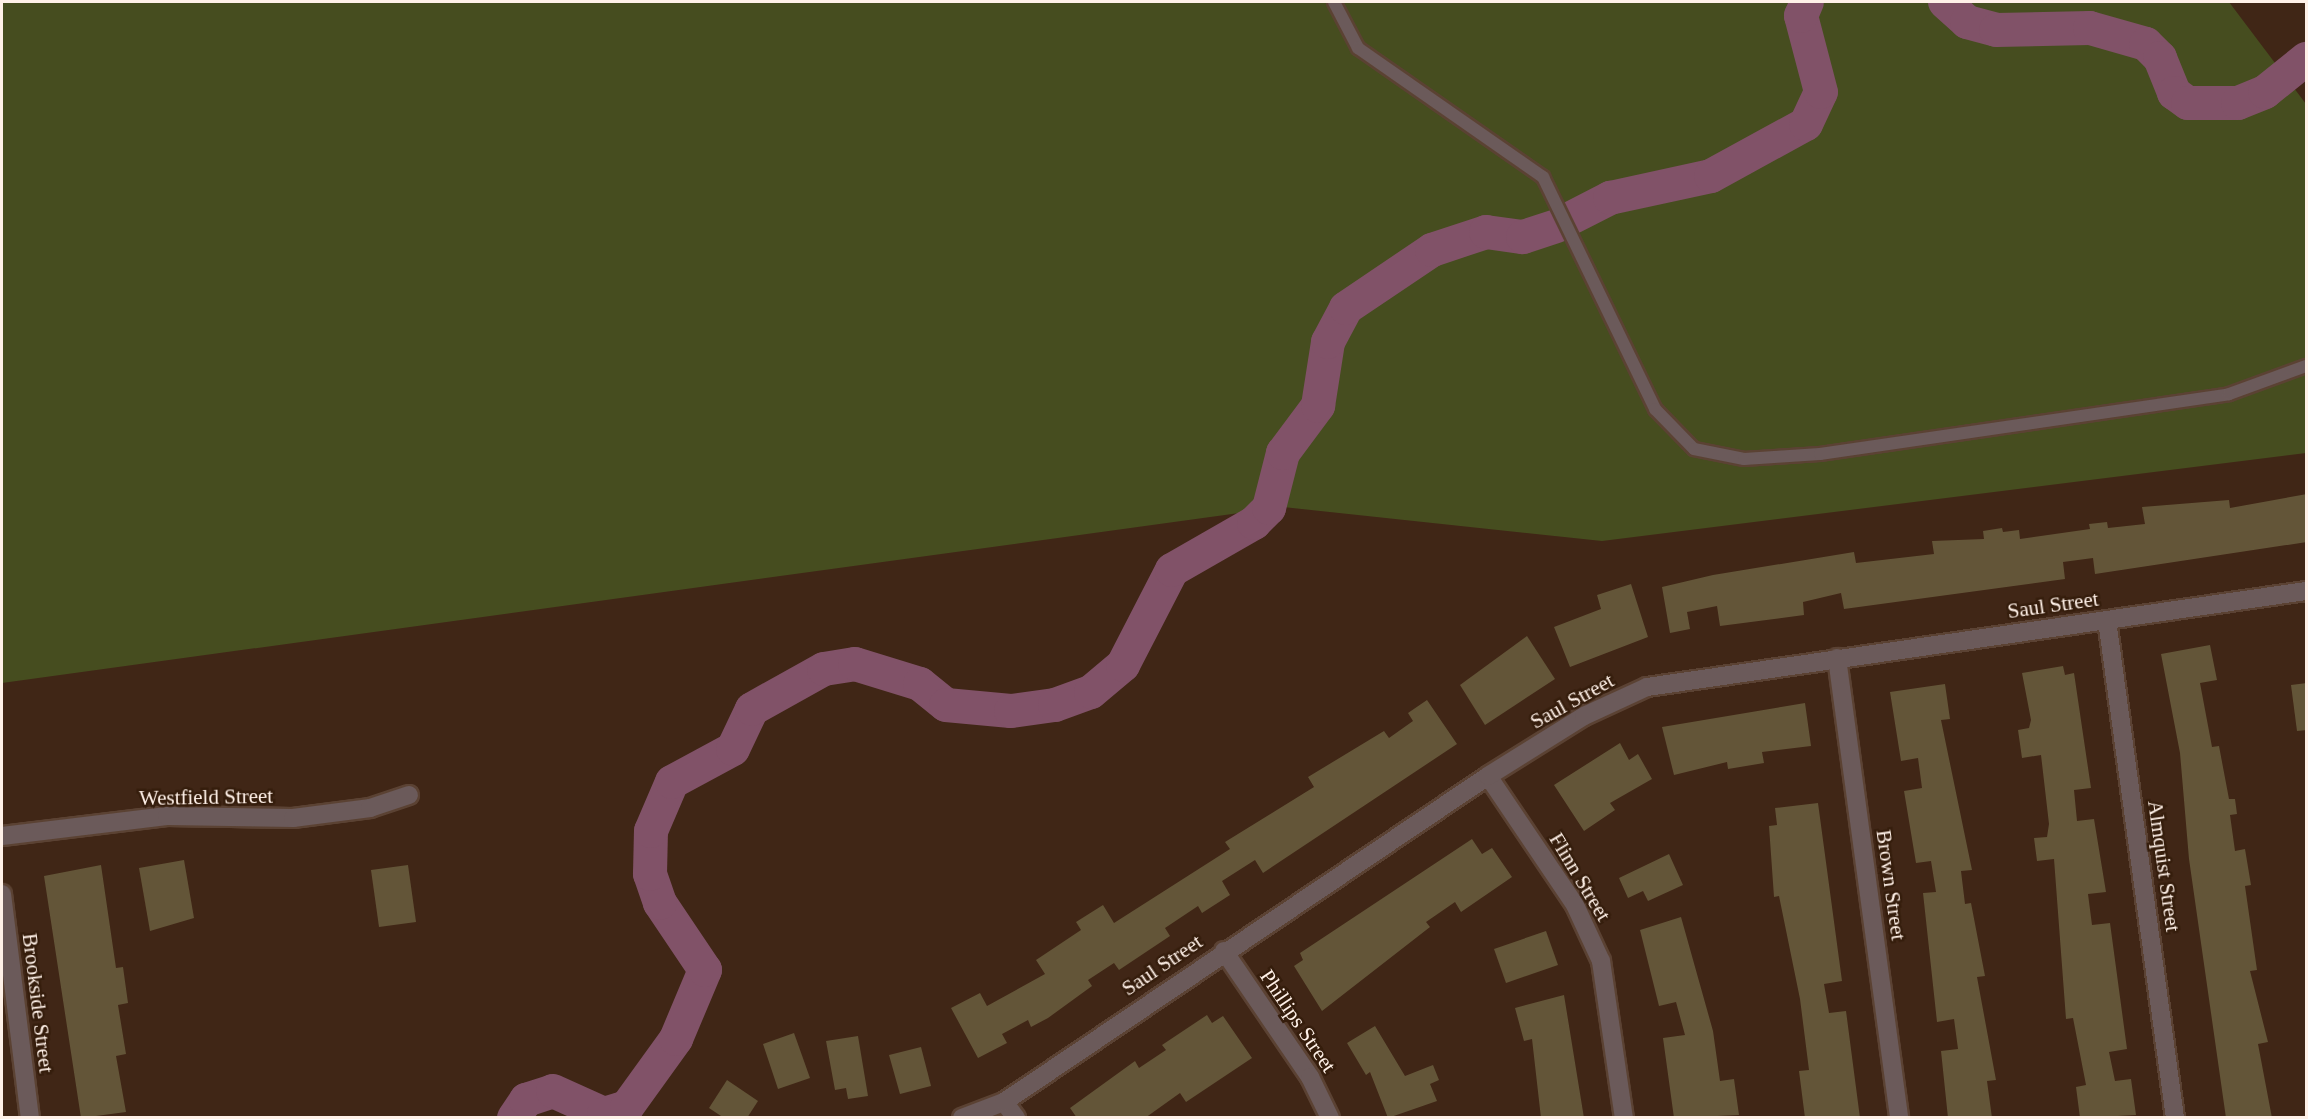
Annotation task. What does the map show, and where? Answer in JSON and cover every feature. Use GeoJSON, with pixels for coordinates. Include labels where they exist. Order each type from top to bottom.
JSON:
{"type":"FeatureCollection","features":[{"type":"Feature","properties":{"kind":"street","name":"Saul Street"},"geometry":{"type":"LineString","coordinates":[[962,1118],[1004,1101],[1224,951],[1488,776],[1584,716],[1647,687],[2307,591]]}},
{"type":"Feature","properties":{"kind":"street","name":"Almquist Street"},"geometry":{"type":"LineString","coordinates":[[2107,620],[2175,1118]]}},
{"type":"Feature","properties":{"kind":"street","name":"Brown Street"},"geometry":{"type":"LineString","coordinates":[[1837,658],[1899,1118]]}},
{"type":"Feature","properties":{"kind":"street","name":"Flinn Street"},"geometry":{"type":"LineString","coordinates":[[1488,776],[1575,905],[1601,961],[1623,1118]]}},
{"type":"Feature","properties":{"kind":"street","name":"Westfield Street"},"geometry":{"type":"LineString","coordinates":[[2,836],[167,816],[293,818],[370,808],[409,795]]}},
{"type":"Feature","properties":{"kind":"street","name":"Brookside Street"},"geometry":{"type":"LineString","coordinates":[[2,894],[30,1118]]}},
{"type":"Feature","properties":{"kind":"street","name":"Phillips Street"},"geometry":{"type":"LineString","coordinates":[[1224,951],[1310,1077],[1330,1118]]}},
{"type":"Feature","properties":{"kind":"street"},"geometry":{"type":"LineString","coordinates":[[1004,1101],[1016,1118]]}},
{"type":"Feature","properties":{"kind":"lane"},"geometry":{"type":"LineString","coordinates":[[1334,2],[1358,48],[1543,177],[1655,409],[1694,449],[1744,459],[1820,454],[2229,394],[2307,366]]}},
{"type":"Feature","properties":{"kind":"green space"},"geometry":{"type":"Polygon","coordinates":[[[2,2],[2229,2],[2306,104],[2306,453],[1602,541],[1283,507],[2,683],[2,2]]]}},
{"type":"Feature","properties":{"kind":"building"},"geometry":{"type":"Polygon","coordinates":[[[2307,494],[2307,542],[2095,574],[2093,558],[2063,562],[2065,579],[1844,609],[1841,593],[1803,602],[1804,615],[1720,626],[1717,606],[1687,612],[1690,629],[1670,633],[1662,587],[1713,575],[1854,552],[1856,563],[1934,554],[1932,541],[1984,539],[1983,531],[2002,528],[2003,532],[2019,530],[2020,539],[2090,529],[2089,524],[2107,522],[2108,528],[2145,524],[2142,507],[2229,500],[2230,508],[2307,494]]]}},
{"type":"Feature","properties":{"kind":"building"},"geometry":{"type":"Polygon","coordinates":[[[1631,584],[1648,637],[1570,667],[1554,627],[1601,609],[1597,595],[1631,584]]]}},
{"type":"Feature","properties":{"kind":"building"},"geometry":{"type":"Polygon","coordinates":[[[1527,636],[1555,679],[1485,725],[1460,685],[1527,636]]]}},
{"type":"Feature","properties":{"kind":"building"},"geometry":{"type":"Polygon","coordinates":[[[2210,645],[2217,680],[2200,683],[2212,747],[2219,746],[2229,799],[2235,799],[2237,814],[2230,815],[2235,851],[2245,849],[2251,885],[2245,886],[2257,970],[2250,971],[2268,1042],[2258,1044],[2272,1118],[2226,1118],[2189,859],[2180,753],[2161,654],[2210,645]]]}},
{"type":"Feature","properties":{"kind":"building"},"geometry":{"type":"Polygon","coordinates":[[[2063,666],[2065,675],[2074,673],[2091,788],[2074,790],[2077,821],[2094,819],[2106,892],[2088,894],[2092,925],[2110,923],[2127,1049],[2109,1052],[2115,1081],[2131,1079],[2136,1115],[2080,1118],[2076,1087],[2086,1085],[2073,1018],[2066,1019],[2054,859],[2037,861],[2034,838],[2047,837],[2049,824],[2041,755],[2022,758],[2018,730],[2029,728],[2031,720],[2022,673],[2063,666]]]}},
{"type":"Feature","properties":{"kind":"building"},"geometry":{"type":"Polygon","coordinates":[[[2307,683],[2307,730],[2297,731],[2291,685],[2307,683]]]}},
{"type":"Feature","properties":{"kind":"building"},"geometry":{"type":"Polygon","coordinates":[[[1945,684],[1950,719],[1941,720],[1972,870],[1961,871],[1965,904],[1971,903],[1985,976],[1977,977],[1996,1080],[1987,1081],[1992,1118],[1948,1118],[1941,1051],[1958,1049],[1954,1019],[1937,1022],[1923,893],[1936,892],[1931,861],[1916,863],[1904,791],[1922,788],[1918,758],[1901,761],[1890,692],[1945,684]]]}},
{"type":"Feature","properties":{"kind":"building"},"geometry":{"type":"Polygon","coordinates":[[[1427,700],[1457,744],[1263,873],[1255,860],[1222,881],[1230,895],[1202,913],[1198,906],[1165,928],[1170,936],[1119,970],[1114,963],[1088,980],[1092,986],[1048,1018],[1031,1027],[1028,1020],[1002,1034],[1007,1043],[978,1058],[951,1008],[980,993],[987,1006],[1045,974],[1036,960],[1081,930],[1076,922],[1103,905],[1114,923],[1230,849],[1225,842],[1314,787],[1308,777],[1384,731],[1389,738],[1413,721],[1408,713],[1427,700]]]}},
{"type":"Feature","properties":{"kind":"building"},"geometry":{"type":"Polygon","coordinates":[[[1805,703],[1811,746],[1762,752],[1764,763],[1728,769],[1727,762],[1674,775],[1662,727],[1805,703]]]}},
{"type":"Feature","properties":{"kind":"building"},"geometry":{"type":"Polygon","coordinates":[[[1620,743],[1629,760],[1638,754],[1652,779],[1610,803],[1615,810],[1584,831],[1554,785],[1620,743]]]}},
{"type":"Feature","properties":{"kind":"building"},"geometry":{"type":"Polygon","coordinates":[[[1818,803],[1842,981],[1824,984],[1829,1013],[1846,1011],[1860,1118],[1805,1118],[1799,1071],[1809,1070],[1800,999],[1779,896],[1774,897],[1769,826],[1777,825],[1775,808],[1818,803]]]}},
{"type":"Feature","properties":{"kind":"building"},"geometry":{"type":"Polygon","coordinates":[[[1472,839],[1482,854],[1492,848],[1512,877],[1461,912],[1455,902],[1426,922],[1430,927],[1322,1011],[1294,966],[1303,960],[1300,953],[1472,839]]]}},
{"type":"Feature","properties":{"kind":"building"},"geometry":{"type":"Polygon","coordinates":[[[1669,854],[1683,885],[1648,901],[1643,891],[1628,898],[1619,878],[1669,854]]]}},
{"type":"Feature","properties":{"kind":"building"},"geometry":{"type":"Polygon","coordinates":[[[184,860],[194,918],[150,931],[139,868],[184,860]]]}},
{"type":"Feature","properties":{"kind":"building"},"geometry":{"type":"Polygon","coordinates":[[[101,865],[116,968],[123,967],[128,1003],[118,1005],[126,1054],[116,1056],[126,1112],[81,1118],[44,876],[101,865]]]}},
{"type":"Feature","properties":{"kind":"building"},"geometry":{"type":"Polygon","coordinates":[[[408,865],[416,922],[379,927],[371,870],[408,865]]]}},
{"type":"Feature","properties":{"kind":"building"},"geometry":{"type":"Polygon","coordinates":[[[1681,917],[1713,1031],[1720,1081],[1734,1079],[1739,1115],[1674,1118],[1663,1038],[1685,1035],[1676,1002],[1659,1006],[1640,930],[1681,917]]]}},
{"type":"Feature","properties":{"kind":"building"},"geometry":{"type":"Polygon","coordinates":[[[1546,931],[1558,965],[1506,983],[1494,949],[1546,931]]]}},
{"type":"Feature","properties":{"kind":"building"},"geometry":{"type":"Polygon","coordinates":[[[1564,995],[1584,1118],[1541,1118],[1532,1039],[1524,1041],[1515,1008],[1564,995]]]}},
{"type":"Feature","properties":{"kind":"building"},"geometry":{"type":"Polygon","coordinates":[[[1207,1015],[1212,1023],[1223,1016],[1252,1058],[1186,1102],[1180,1093],[1145,1118],[1077,1118],[1070,1108],[1135,1061],[1139,1068],[1166,1050],[1162,1045],[1207,1015]]]}},
{"type":"Feature","properties":{"kind":"building"},"geometry":{"type":"Polygon","coordinates":[[[1375,1026],[1405,1076],[1433,1065],[1439,1080],[1430,1084],[1437,1101],[1388,1118],[1370,1072],[1366,1075],[1347,1043],[1375,1026]]]}},
{"type":"Feature","properties":{"kind":"building"},"geometry":{"type":"Polygon","coordinates":[[[794,1033],[810,1078],[778,1089],[763,1044],[794,1033]]]}},
{"type":"Feature","properties":{"kind":"building"},"geometry":{"type":"Polygon","coordinates":[[[858,1036],[868,1096],[848,1099],[846,1088],[835,1090],[826,1041],[858,1036]]]}},
{"type":"Feature","properties":{"kind":"building"},"geometry":{"type":"Polygon","coordinates":[[[921,1047],[931,1086],[900,1094],[889,1055],[921,1047]]]}},
{"type":"Feature","properties":{"kind":"building"},"geometry":{"type":"Polygon","coordinates":[[[727,1080],[758,1101],[747,1118],[724,1118],[709,1108],[727,1080]]]}},
{"type":"Feature","properties":{"kind":"waterway"},"geometry":{"type":"LineString","coordinates":[[1573,217],[1610,198],[1711,176],[1806,124],[1821,92],[1801,16],[1807,2]]}},
{"type":"Feature","properties":{"kind":"waterway"},"geometry":{"type":"LineString","coordinates":[[1945,2],[1967,22],[1996,30],[2090,28],[2146,44],[2160,58],[2174,93],[2188,103],[2238,103],[2265,92],[2306,59]]}},
{"type":"Feature","properties":{"kind":"waterway"},"geometry":{"type":"LineString","coordinates":[[514,1118],[526,1100],[553,1091],[604,1114],[627,1107],[676,1039],[705,970],[660,903],[650,874],[651,831],[672,782],[733,749],[752,709],[824,669],[855,664],[920,684],[946,705],[1011,711],[1055,705],[1091,692],[1123,665],[1172,570],[1254,523],[1269,508],[1283,453],[1318,406],[1328,342],[1346,308],[1432,250],[1486,232],[1523,237],[1556,226]]}}]}
